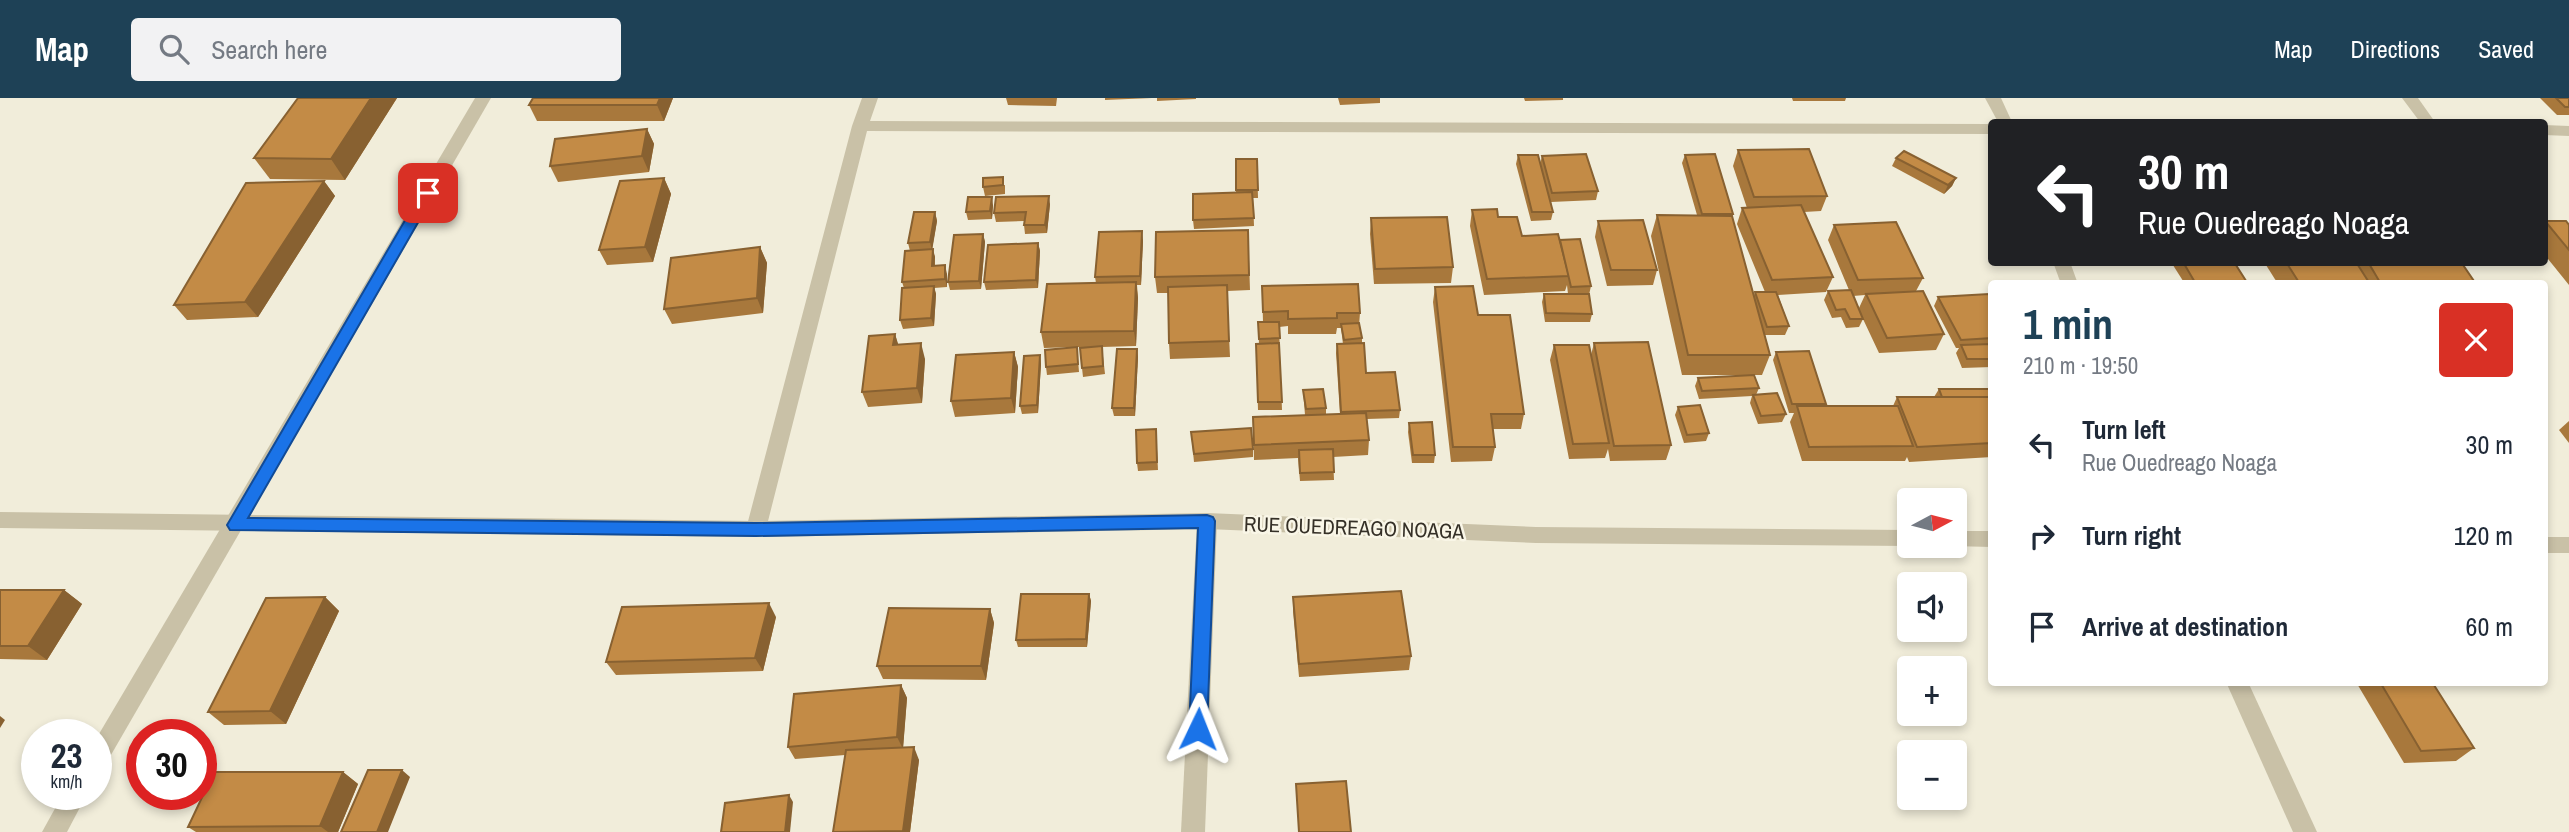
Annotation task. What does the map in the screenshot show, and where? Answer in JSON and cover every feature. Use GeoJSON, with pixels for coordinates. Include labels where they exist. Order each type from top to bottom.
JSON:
{"type":"FeatureCollection","features":[{"type":"Feature","properties":{"kind":"street"},"geometry":{"type":"LineString","coordinates":[[112,733],[483,98]]}},
{"type":"Feature","properties":{"kind":"street"},"geometry":{"type":"LineString","coordinates":[[756,529],[860,126],[870,98]]}},
{"type":"Feature","properties":{"kind":"street"},"geometry":{"type":"LineString","coordinates":[[1993,98],[2004,119]]}},
{"type":"Feature","properties":{"kind":"street"},"geometry":{"type":"LineString","coordinates":[[2410,98],[2426,119]]}},
{"type":"Feature","properties":{"kind":"street"},"geometry":{"type":"LineString","coordinates":[[860,126],[1988,129]]}},
{"type":"Feature","properties":{"kind":"street"},"geometry":{"type":"LineString","coordinates":[[2548,130],[2569,131]]}},
{"type":"Feature","properties":{"kind":"street","name":"RUE OUEDREAGO NOAGA"},"geometry":{"type":"LineString","coordinates":[[0,520],[236,525],[756,529],[1207,521],[1536,535],[1897,538]]}},
{"type":"Feature","properties":{"kind":"street"},"geometry":{"type":"LineString","coordinates":[[1194,832],[1207,521]]}},
{"type":"Feature","properties":{"kind":"street"},"geometry":{"type":"LineString","coordinates":[[1967,539],[1988,539]]}},
{"type":"Feature","properties":{"kind":"street"},"geometry":{"type":"LineString","coordinates":[[2548,545],[2569,545]]}},
{"type":"Feature","properties":{"kind":"street"},"geometry":{"type":"LineString","coordinates":[[2239,686],[2305,832]]}},
{"type":"Feature","properties":{"kind":"street"},"geometry":{"type":"LineString","coordinates":[[54,832],[67,810]]}},
{"type":"Feature","properties":{"kind":"building"},"geometry":{"type":"Polygon","coordinates":[[[298,98],[371,98],[331,159],[254,158],[298,98]]]}},
{"type":"Feature","properties":{"kind":"building"},"geometry":{"type":"Polygon","coordinates":[[[533,98],[660,98],[657,105],[529,105],[533,98]]]}},
{"type":"Feature","properties":{"kind":"building"},"geometry":{"type":"Polygon","coordinates":[[[2556,98],[2569,98],[2569,107],[2565,107],[2556,98]]]}},
{"type":"Feature","properties":{"kind":"building"},"geometry":{"type":"Polygon","coordinates":[[[647,129],[642,156],[550,166],[555,139],[647,129]]]}},
{"type":"Feature","properties":{"kind":"building"},"geometry":{"type":"Polygon","coordinates":[[[1809,149],[1827,196],[1754,197],[1738,150],[1809,149]]]}},
{"type":"Feature","properties":{"kind":"building"},"geometry":{"type":"Polygon","coordinates":[[[1904,151],[1956,178],[1948,185],[1896,158],[1904,151]]]}},
{"type":"Feature","properties":{"kind":"building"},"geometry":{"type":"Polygon","coordinates":[[[1586,154],[1598,191],[1552,193],[1542,156],[1586,154]]]}},
{"type":"Feature","properties":{"kind":"building"},"geometry":{"type":"Polygon","coordinates":[[[1715,154],[1733,214],[1702,214],[1685,155],[1715,154]]]}},
{"type":"Feature","properties":{"kind":"building"},"geometry":{"type":"Polygon","coordinates":[[[1518,155],[1538,155],[1553,212],[1532,212],[1518,155]]]}},
{"type":"Feature","properties":{"kind":"building"},"geometry":{"type":"Polygon","coordinates":[[[1236,159],[1257,159],[1258,190],[1236,190],[1236,159]]]}},
{"type":"Feature","properties":{"kind":"building"},"geometry":{"type":"Polygon","coordinates":[[[1003,177],[1003,185],[983,187],[983,178],[1003,177]]]}},
{"type":"Feature","properties":{"kind":"building"},"geometry":{"type":"Polygon","coordinates":[[[664,178],[645,247],[599,250],[620,181],[664,178]]]}},
{"type":"Feature","properties":{"kind":"building"},"geometry":{"type":"Polygon","coordinates":[[[324,181],[245,302],[174,305],[246,183],[324,181]]]}},
{"type":"Feature","properties":{"kind":"building"},"geometry":{"type":"Polygon","coordinates":[[[1252,192],[1254,218],[1193,220],[1193,194],[1252,192]]]}},
{"type":"Feature","properties":{"kind":"building"},"geometry":{"type":"Polygon","coordinates":[[[1049,196],[1045,225],[1024,225],[1026,212],[994,213],[996,197],[1049,196]]]}},
{"type":"Feature","properties":{"kind":"building"},"geometry":{"type":"Polygon","coordinates":[[[968,197],[992,197],[990,211],[966,212],[968,197]]]}},
{"type":"Feature","properties":{"kind":"building"},"geometry":{"type":"Polygon","coordinates":[[[1801,205],[1833,277],[1772,280],[1742,208],[1801,205]]]}},
{"type":"Feature","properties":{"kind":"building"},"geometry":{"type":"Polygon","coordinates":[[[1497,209],[1498,217],[1517,217],[1522,236],[1558,234],[1569,276],[1487,279],[1472,210],[1497,209]]]}},
{"type":"Feature","properties":{"kind":"building"},"geometry":{"type":"Polygon","coordinates":[[[914,212],[935,212],[930,242],[908,243],[914,212]]]}},
{"type":"Feature","properties":{"kind":"building"},"geometry":{"type":"Polygon","coordinates":[[[1657,215],[1732,216],[1770,355],[1688,355],[1657,215]]]}},
{"type":"Feature","properties":{"kind":"building"},"geometry":{"type":"Polygon","coordinates":[[[1447,217],[1453,267],[1375,269],[1371,218],[1447,217]]]}},
{"type":"Feature","properties":{"kind":"building"},"geometry":{"type":"Polygon","coordinates":[[[1643,220],[1657,270],[1611,270],[1598,221],[1643,220]]]}},
{"type":"Feature","properties":{"kind":"building"},"geometry":{"type":"Polygon","coordinates":[[[2548,221],[2566,221],[2569,225],[2569,250],[2548,225],[2548,221]]]}},
{"type":"Feature","properties":{"kind":"building"},"geometry":{"type":"Polygon","coordinates":[[[1896,222],[1923,278],[1858,280],[1834,225],[1896,222]]]}},
{"type":"Feature","properties":{"kind":"building"},"geometry":{"type":"Polygon","coordinates":[[[1248,230],[1249,275],[1155,277],[1156,232],[1248,230]]]}},
{"type":"Feature","properties":{"kind":"building"},"geometry":{"type":"Polygon","coordinates":[[[1142,231],[1140,276],[1095,277],[1099,232],[1142,231]]]}},
{"type":"Feature","properties":{"kind":"building"},"geometry":{"type":"Polygon","coordinates":[[[983,234],[979,281],[948,282],[954,235],[983,234]]]}},
{"type":"Feature","properties":{"kind":"building"},"geometry":{"type":"Polygon","coordinates":[[[1580,239],[1591,286],[1571,287],[1560,240],[1580,239]]]}},
{"type":"Feature","properties":{"kind":"building"},"geometry":{"type":"Polygon","coordinates":[[[1038,243],[1036,280],[984,282],[988,245],[1038,243]]]}},
{"type":"Feature","properties":{"kind":"building"},"geometry":{"type":"Polygon","coordinates":[[[760,247],[757,298],[664,309],[671,258],[760,247]]]}},
{"type":"Feature","properties":{"kind":"building"},"geometry":{"type":"Polygon","coordinates":[[[933,249],[932,266],[945,265],[945,279],[902,282],[905,251],[933,249]]]}},
{"type":"Feature","properties":{"kind":"building"},"geometry":{"type":"Polygon","coordinates":[[[2185,266],[2237,266],[2245,280],[2194,280],[2185,266]]]}},
{"type":"Feature","properties":{"kind":"building"},"geometry":{"type":"Polygon","coordinates":[[[2289,266],[2359,266],[2367,280],[2297,280],[2289,266]]]}},
{"type":"Feature","properties":{"kind":"building"},"geometry":{"type":"Polygon","coordinates":[[[2370,266],[2464,266],[2473,280],[2379,280],[2370,266]]]}},
{"type":"Feature","properties":{"kind":"building"},"geometry":{"type":"Polygon","coordinates":[[[1136,282],[1134,331],[1041,332],[1047,284],[1136,282]]]}},
{"type":"Feature","properties":{"kind":"building"},"geometry":{"type":"Polygon","coordinates":[[[1358,284],[1360,313],[1337,313],[1337,318],[1288,319],[1288,311],[1263,312],[1262,286],[1358,284]]]}},
{"type":"Feature","properties":{"kind":"building"},"geometry":{"type":"Polygon","coordinates":[[[1227,285],[1229,341],[1169,343],[1168,287],[1227,285]]]}},
{"type":"Feature","properties":{"kind":"building"},"geometry":{"type":"Polygon","coordinates":[[[934,286],[931,318],[900,320],[902,288],[934,286]]]}},
{"type":"Feature","properties":{"kind":"building"},"geometry":{"type":"Polygon","coordinates":[[[1473,286],[1478,315],[1510,315],[1524,414],[1491,414],[1495,447],[1453,447],[1435,287],[1473,286]]]}},
{"type":"Feature","properties":{"kind":"building"},"geometry":{"type":"Polygon","coordinates":[[[1851,290],[1863,319],[1850,319],[1845,309],[1836,310],[1828,291],[1851,290]]]}},
{"type":"Feature","properties":{"kind":"building"},"geometry":{"type":"Polygon","coordinates":[[[1923,291],[1944,334],[1887,338],[1866,294],[1923,291]]]}},
{"type":"Feature","properties":{"kind":"building"},"geometry":{"type":"Polygon","coordinates":[[[1755,292],[1776,292],[1789,326],[1767,327],[1755,292]]]}},
{"type":"Feature","properties":{"kind":"building"},"geometry":{"type":"Polygon","coordinates":[[[1544,294],[1589,294],[1592,314],[1546,313],[1544,294]]]}},
{"type":"Feature","properties":{"kind":"building"},"geometry":{"type":"Polygon","coordinates":[[[1988,294],[1988,338],[1961,340],[1938,297],[1988,294]]]}},
{"type":"Feature","properties":{"kind":"building"},"geometry":{"type":"Polygon","coordinates":[[[1258,322],[1279,322],[1280,338],[1259,339],[1258,322]]]}},
{"type":"Feature","properties":{"kind":"building"},"geometry":{"type":"Polygon","coordinates":[[[1359,323],[1362,338],[1344,340],[1341,324],[1359,323]]]}},
{"type":"Feature","properties":{"kind":"building"},"geometry":{"type":"Polygon","coordinates":[[[895,334],[893,345],[921,343],[917,388],[862,392],[869,336],[895,334]]]}},
{"type":"Feature","properties":{"kind":"building"},"geometry":{"type":"Polygon","coordinates":[[[1648,342],[1671,445],[1614,446],[1594,343],[1648,342]]]}},
{"type":"Feature","properties":{"kind":"building"},"geometry":{"type":"Polygon","coordinates":[[[1279,343],[1282,402],[1258,402],[1256,344],[1279,343]]]}},
{"type":"Feature","properties":{"kind":"building"},"geometry":{"type":"Polygon","coordinates":[[[1364,343],[1366,373],[1395,372],[1400,410],[1341,412],[1337,344],[1364,343]]]}},
{"type":"Feature","properties":{"kind":"building"},"geometry":{"type":"Polygon","coordinates":[[[1988,344],[1988,359],[1967,359],[1961,345],[1988,344]]]}},
{"type":"Feature","properties":{"kind":"building"},"geometry":{"type":"Polygon","coordinates":[[[1554,345],[1589,345],[1609,443],[1573,444],[1554,345]]]}},
{"type":"Feature","properties":{"kind":"building"},"geometry":{"type":"Polygon","coordinates":[[[1102,346],[1103,366],[1082,368],[1080,348],[1102,346]]]}},
{"type":"Feature","properties":{"kind":"building"},"geometry":{"type":"Polygon","coordinates":[[[1077,347],[1078,364],[1046,367],[1045,350],[1077,347]]]}},
{"type":"Feature","properties":{"kind":"building"},"geometry":{"type":"Polygon","coordinates":[[[1117,349],[1137,349],[1134,408],[1112,408],[1117,349]]]}},
{"type":"Feature","properties":{"kind":"building"},"geometry":{"type":"Polygon","coordinates":[[[1809,351],[1826,404],[1792,404],[1776,352],[1809,351]]]}},
{"type":"Feature","properties":{"kind":"building"},"geometry":{"type":"Polygon","coordinates":[[[1014,352],[1011,398],[951,401],[956,355],[1014,352]]]}},
{"type":"Feature","properties":{"kind":"building"},"geometry":{"type":"Polygon","coordinates":[[[1040,355],[1037,405],[1020,406],[1024,356],[1040,355]]]}},
{"type":"Feature","properties":{"kind":"building"},"geometry":{"type":"Polygon","coordinates":[[[1754,375],[1759,388],[1702,391],[1698,378],[1754,375]]]}},
{"type":"Feature","properties":{"kind":"building"},"geometry":{"type":"Polygon","coordinates":[[[1323,389],[1326,408],[1306,409],[1303,390],[1323,389]]]}},
{"type":"Feature","properties":{"kind":"building"},"geometry":{"type":"Polygon","coordinates":[[[1939,389],[1988,389],[1988,397],[1942,397],[1939,389]]]}},
{"type":"Feature","properties":{"kind":"building"},"geometry":{"type":"Polygon","coordinates":[[[1777,393],[1786,414],[1761,416],[1753,395],[1777,393]]]}},
{"type":"Feature","properties":{"kind":"building"},"geometry":{"type":"Polygon","coordinates":[[[1897,397],[1988,397],[1988,443],[1917,447],[1897,397]]]}},
{"type":"Feature","properties":{"kind":"building"},"geometry":{"type":"Polygon","coordinates":[[[1700,405],[1709,433],[1687,435],[1678,407],[1700,405]]]}},
{"type":"Feature","properties":{"kind":"building"},"geometry":{"type":"Polygon","coordinates":[[[1797,406],[1898,406],[1913,446],[1809,447],[1797,406]]]}},
{"type":"Feature","properties":{"kind":"building"},"geometry":{"type":"Polygon","coordinates":[[[1366,413],[1369,440],[1254,445],[1253,417],[1366,413]]]}},
{"type":"Feature","properties":{"kind":"building"},"geometry":{"type":"Polygon","coordinates":[[[1432,422],[1435,455],[1413,455],[1409,423],[1432,422]]]}},
{"type":"Feature","properties":{"kind":"building"},"geometry":{"type":"Polygon","coordinates":[[[1251,428],[1253,449],[1194,454],[1191,432],[1251,428]]]}},
{"type":"Feature","properties":{"kind":"building"},"geometry":{"type":"Polygon","coordinates":[[[1156,429],[1157,462],[1137,463],[1136,430],[1156,429]]]}},
{"type":"Feature","properties":{"kind":"building"},"geometry":{"type":"Polygon","coordinates":[[[1333,449],[1334,472],[1300,473],[1299,450],[1333,449]]]}},
{"type":"Feature","properties":{"kind":"building"},"geometry":{"type":"Polygon","coordinates":[[[0,590],[64,590],[28,646],[0,646],[0,590]]]}},
{"type":"Feature","properties":{"kind":"building"},"geometry":{"type":"Polygon","coordinates":[[[1401,591],[1411,656],[1299,664],[1293,597],[1401,591]]]}},
{"type":"Feature","properties":{"kind":"building"},"geometry":{"type":"Polygon","coordinates":[[[1021,594],[1089,594],[1086,639],[1016,640],[1021,594]]]}},
{"type":"Feature","properties":{"kind":"building"},"geometry":{"type":"Polygon","coordinates":[[[325,597],[270,711],[208,712],[266,598],[325,597]]]}},
{"type":"Feature","properties":{"kind":"building"},"geometry":{"type":"Polygon","coordinates":[[[769,603],[755,658],[606,662],[622,607],[769,603]]]}},
{"type":"Feature","properties":{"kind":"building"},"geometry":{"type":"Polygon","coordinates":[[[889,608],[990,609],[981,666],[877,666],[889,608]]]}},
{"type":"Feature","properties":{"kind":"building"},"geometry":{"type":"Polygon","coordinates":[[[901,685],[897,737],[788,747],[794,694],[901,685]]]}},
{"type":"Feature","properties":{"kind":"building"},"geometry":{"type":"Polygon","coordinates":[[[2382,686],[2435,686],[2474,748],[2421,751],[2382,686]]]}},
{"type":"Feature","properties":{"kind":"building"},"geometry":{"type":"Polygon","coordinates":[[[914,747],[903,831],[833,832],[846,750],[914,747]]]}},
{"type":"Feature","properties":{"kind":"building"},"geometry":{"type":"Polygon","coordinates":[[[368,770],[402,770],[377,832],[341,832],[368,770]]]}},
{"type":"Feature","properties":{"kind":"building"},"geometry":{"type":"Polygon","coordinates":[[[217,772],[343,772],[320,826],[188,827],[196,810],[217,810],[217,772]]]}},
{"type":"Feature","properties":{"kind":"building"},"geometry":{"type":"Polygon","coordinates":[[[1346,781],[1351,832],[1299,832],[1296,784],[1346,781]]]}},
{"type":"Feature","properties":{"kind":"building"},"geometry":{"type":"Polygon","coordinates":[[[789,795],[785,832],[721,832],[725,803],[789,795]]]}},
{"type":"Feature","properties":{"kind":"route"},"geometry":{"type":"LineString","coordinates":[[428,193],[236,525],[756,529],[1207,521],[1198,729]]}}]}
